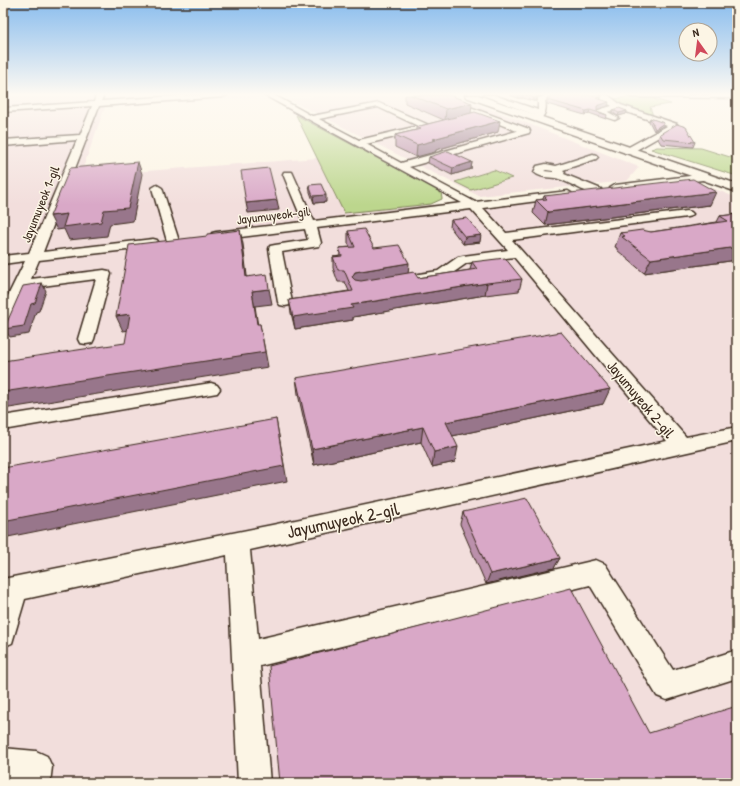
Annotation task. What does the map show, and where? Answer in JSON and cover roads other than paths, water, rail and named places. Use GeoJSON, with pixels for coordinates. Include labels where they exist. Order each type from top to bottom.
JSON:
{"type":"FeatureCollection","features":[{"type":"Feature","properties":{"kind":"main road"},"geometry":{"type":"LineString","coordinates":[[579,132],[628,151],[737,188]]}},
{"type":"Feature","properties":{"kind":"street","name":"Jayumuyeok 1-gil"},"geometry":{"type":"LineString","coordinates":[[34,257],[84,132]]}},
{"type":"Feature","properties":{"kind":"street"},"geometry":{"type":"LineString","coordinates":[[338,132],[475,206]]}},
{"type":"Feature","properties":{"kind":"street"},"geometry":{"type":"LineString","coordinates":[[359,143],[406,132]]}},
{"type":"Feature","properties":{"kind":"street"},"geometry":{"type":"LineString","coordinates":[[400,166],[524,132]]}},
{"type":"Feature","properties":{"kind":"street"},"geometry":{"type":"LineString","coordinates":[[628,151],[664,132]]}},
{"type":"Feature","properties":{"kind":"street"},"geometry":{"type":"LineString","coordinates":[[3,143],[82,137]]}},
{"type":"Feature","properties":{"kind":"street"},"geometry":{"type":"LineString","coordinates":[[593,156],[556,172],[597,191]]}},
{"type":"Feature","properties":{"kind":"street"},"geometry":{"type":"LineString","coordinates":[[285,302],[275,249],[315,243],[310,225],[288,174]]}},
{"type":"Feature","properties":{"kind":"street","name":"Jayumuyeok-gil"},"geometry":{"type":"LineString","coordinates":[[203,238],[706,177]]}},
{"type":"Feature","properties":{"kind":"street"},"geometry":{"type":"LineString","coordinates":[[157,188],[173,241]]}},
{"type":"Feature","properties":{"kind":"street","name":"Jayumuyeok 2-gil"},"geometry":{"type":"LineString","coordinates":[[475,206],[682,446]]}},
{"type":"Feature","properties":{"kind":"street"},"geometry":{"type":"LineString","coordinates":[[503,237],[687,214]]}},
{"type":"Feature","properties":{"kind":"street"},"geometry":{"type":"LineString","coordinates":[[3,260],[188,239]]}},
{"type":"Feature","properties":{"kind":"street"},"geometry":{"type":"LineString","coordinates":[[383,284],[442,274],[463,260],[517,253]]}},
{"type":"Feature","properties":{"kind":"street"},"geometry":{"type":"LineString","coordinates":[[3,322],[8,304],[21,284],[34,257]]}},
{"type":"Feature","properties":{"kind":"street"},"geometry":{"type":"LineString","coordinates":[[21,284],[104,274],[86,339]]}},
{"type":"Feature","properties":{"kind":"street"},"geometry":{"type":"LineString","coordinates":[[3,423],[211,389]]}},
{"type":"Feature","properties":{"kind":"street","name":"Jayumuyeok 2-gil"},"geometry":{"type":"LineString","coordinates":[[9,590],[737,434]]}},
{"type":"Feature","properties":{"kind":"street"},"geometry":{"type":"LineString","coordinates":[[238,542],[254,783]]}},
{"type":"Feature","properties":{"kind":"street"},"geometry":{"type":"LineString","coordinates":[[245,656],[596,572],[668,686],[737,664]]}},
{"type":"Feature","properties":{"kind":"street"},"geometry":{"type":"LineString","coordinates":[[3,634],[9,590]]}},
{"type":"Feature","properties":{"kind":"street"},"geometry":{"type":"LineString","coordinates":[[3,764],[36,767],[34,783]]}}]}
